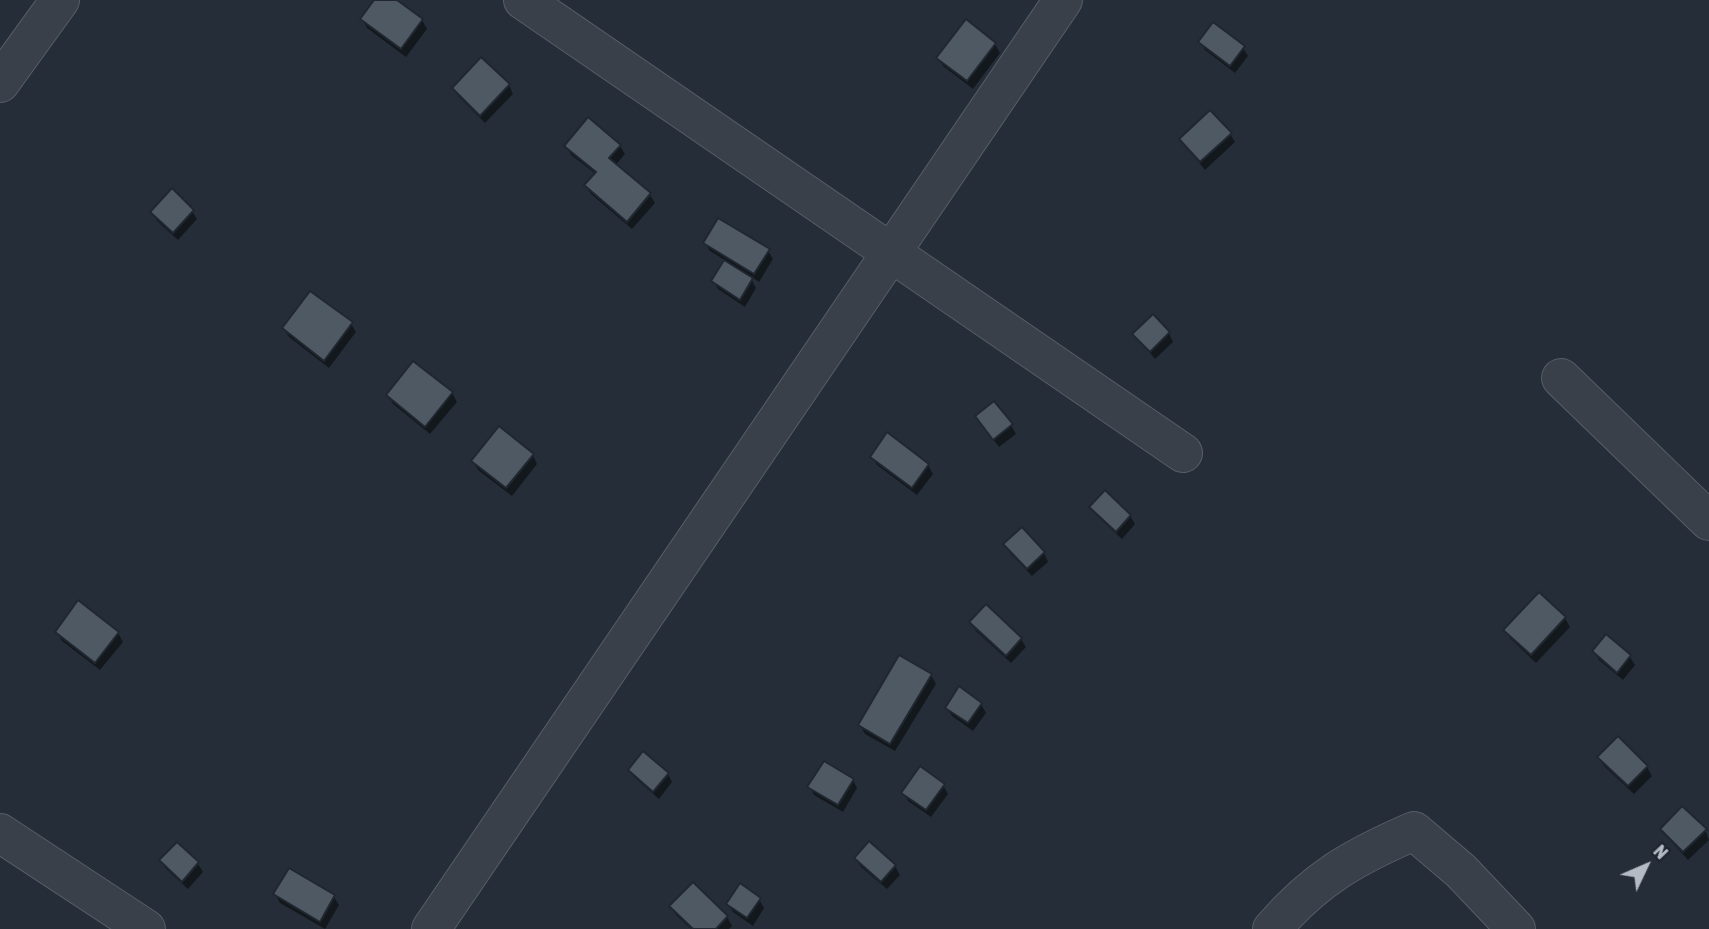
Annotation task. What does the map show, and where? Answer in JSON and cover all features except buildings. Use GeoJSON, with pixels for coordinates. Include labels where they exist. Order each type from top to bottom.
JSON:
{"type":"FeatureCollection","features":[{"type":"Feature","properties":{"kind":"street"},"geometry":{"type":"LineString","coordinates":[[0,83],[61,0]]}},
{"type":"Feature","properties":{"kind":"street"},"geometry":{"type":"LineString","coordinates":[[523,0],[1183,453]]}},
{"type":"Feature","properties":{"kind":"street"},"geometry":{"type":"LineString","coordinates":[[431,929],[1063,0]]}},
{"type":"Feature","properties":{"kind":"street"},"geometry":{"type":"LineString","coordinates":[[1561,378],[1709,521]]}},
{"type":"Feature","properties":{"kind":"street"},"geometry":{"type":"LineString","coordinates":[[1272,929],[1313,886],[1363,854],[1414,831],[1461,872],[1516,929]]}},
{"type":"Feature","properties":{"kind":"street"},"geometry":{"type":"LineString","coordinates":[[0,833],[146,929]]}}]}
